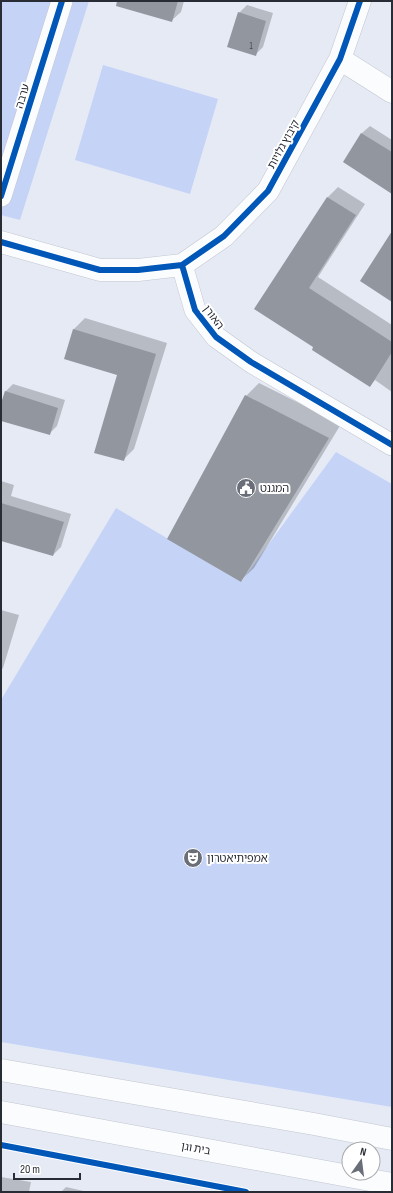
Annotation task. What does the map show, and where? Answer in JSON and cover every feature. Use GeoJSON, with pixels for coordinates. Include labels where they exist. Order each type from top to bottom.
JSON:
{"type":"FeatureCollection","features":[{"type":"Feature","properties":{"kind":"main road","name":"קיבוץ גלויות"},"geometry":{"type":"LineString","coordinates":[[182,265],[224,236],[268,191],[340,59],[360,1]]}},
{"type":"Feature","properties":{"kind":"main road"},"geometry":{"type":"LineString","coordinates":[[340,59],[392,92]]}},
{"type":"Feature","properties":{"kind":"main road"},"geometry":{"type":"LineString","coordinates":[[1,242],[100,270],[138,270],[182,265]]}},
{"type":"Feature","properties":{"kind":"main road"},"geometry":{"type":"LineString","coordinates":[[1,1070],[306,1122],[392,1139]]}},
{"type":"Feature","properties":{"kind":"main road","name":"בית וגן"},"geometry":{"type":"LineString","coordinates":[[1,1112],[392,1184]]}},
{"type":"Feature","properties":{"kind":"street","name":"ערבה"},"geometry":{"type":"LineString","coordinates":[[1,196],[62,1]]}},
{"type":"Feature","properties":{"kind":"street","name":"האורן"},"geometry":{"type":"LineString","coordinates":[[182,265],[195,310],[216,337],[251,362],[392,445]]}},
{"type":"Feature","properties":{"kind":"shaded area"},"geometry":{"type":"Polygon","coordinates":[[[1,1],[89,1],[20,220],[1,215],[1,1]]]}},
{"type":"Feature","properties":{"kind":"shaded area"},"geometry":{"type":"Polygon","coordinates":[[[103,65],[218,99],[190,194],[75,160],[103,65]]]}},
{"type":"Feature","properties":{"kind":"shaded area"},"geometry":{"type":"Polygon","coordinates":[[[336,452],[392,484],[392,1107],[1,1042],[1,700],[116,508],[241,582],[336,452]]]}},
{"type":"Feature","properties":{"kind":"building"},"geometry":{"type":"Polygon","coordinates":[[[117,1],[178,1],[172,22],[116,6],[117,1]]]}},
{"type":"Feature","properties":{"kind":"building"},"geometry":{"type":"Polygon","coordinates":[[[238,12],[266,21],[256,56],[227,47],[238,12]]]}},
{"type":"Feature","properties":{"kind":"building"},"geometry":{"type":"Polygon","coordinates":[[[361,133],[392,152],[392,194],[343,162],[361,133]]]}},
{"type":"Feature","properties":{"kind":"building"},"geometry":{"type":"Polygon","coordinates":[[[327,197],[356,215],[309,288],[392,342],[392,352],[370,387],[312,350],[313,347],[254,309],[327,197]]]}},
{"type":"Feature","properties":{"kind":"building"},"geometry":{"type":"Polygon","coordinates":[[[392,231],[392,302],[360,281],[392,231]]]}},
{"type":"Feature","properties":{"kind":"building"},"geometry":{"type":"Polygon","coordinates":[[[73,329],[156,354],[124,461],[94,453],[117,375],[64,359],[73,329]]]}},
{"type":"Feature","properties":{"kind":"building"},"geometry":{"type":"Polygon","coordinates":[[[5,391],[58,408],[50,435],[1,421],[1,403],[5,391]]]}},
{"type":"Feature","properties":{"kind":"building","name":"המגנט"},"geometry":{"type":"Polygon","coordinates":[[[245,395],[329,438],[241,582],[167,539],[245,395]]]}},
{"type":"Feature","properties":{"kind":"building"},"geometry":{"type":"Polygon","coordinates":[[[1,503],[64,522],[53,556],[1,541],[1,503]]]}},
{"type":"Feature","properties":{"kind":"cycle path"},"geometry":{"type":"LineString","coordinates":[[1,196],[62,1]]}},
{"type":"Feature","properties":{"kind":"cycle path"},"geometry":{"type":"LineString","coordinates":[[1,242],[100,270],[138,270],[182,265],[224,236],[268,191],[340,59],[360,1]]}},
{"type":"Feature","properties":{"kind":"cycle path"},"geometry":{"type":"LineString","coordinates":[[182,265],[195,310],[216,337],[251,362],[392,445]]}},
{"type":"Feature","properties":{"kind":"cycle path"},"geometry":{"type":"LineString","coordinates":[[1,1145],[246,1192]]}},
{"type":"Feature","properties":{"kind":"place","name":"המגנט"},"geometry":{"type":"Point","coordinates":[246,488]}},
{"type":"Feature","properties":{"kind":"place","name":"אמפיתיאטרון"},"geometry":{"type":"Point","coordinates":[193,858]}}]}
